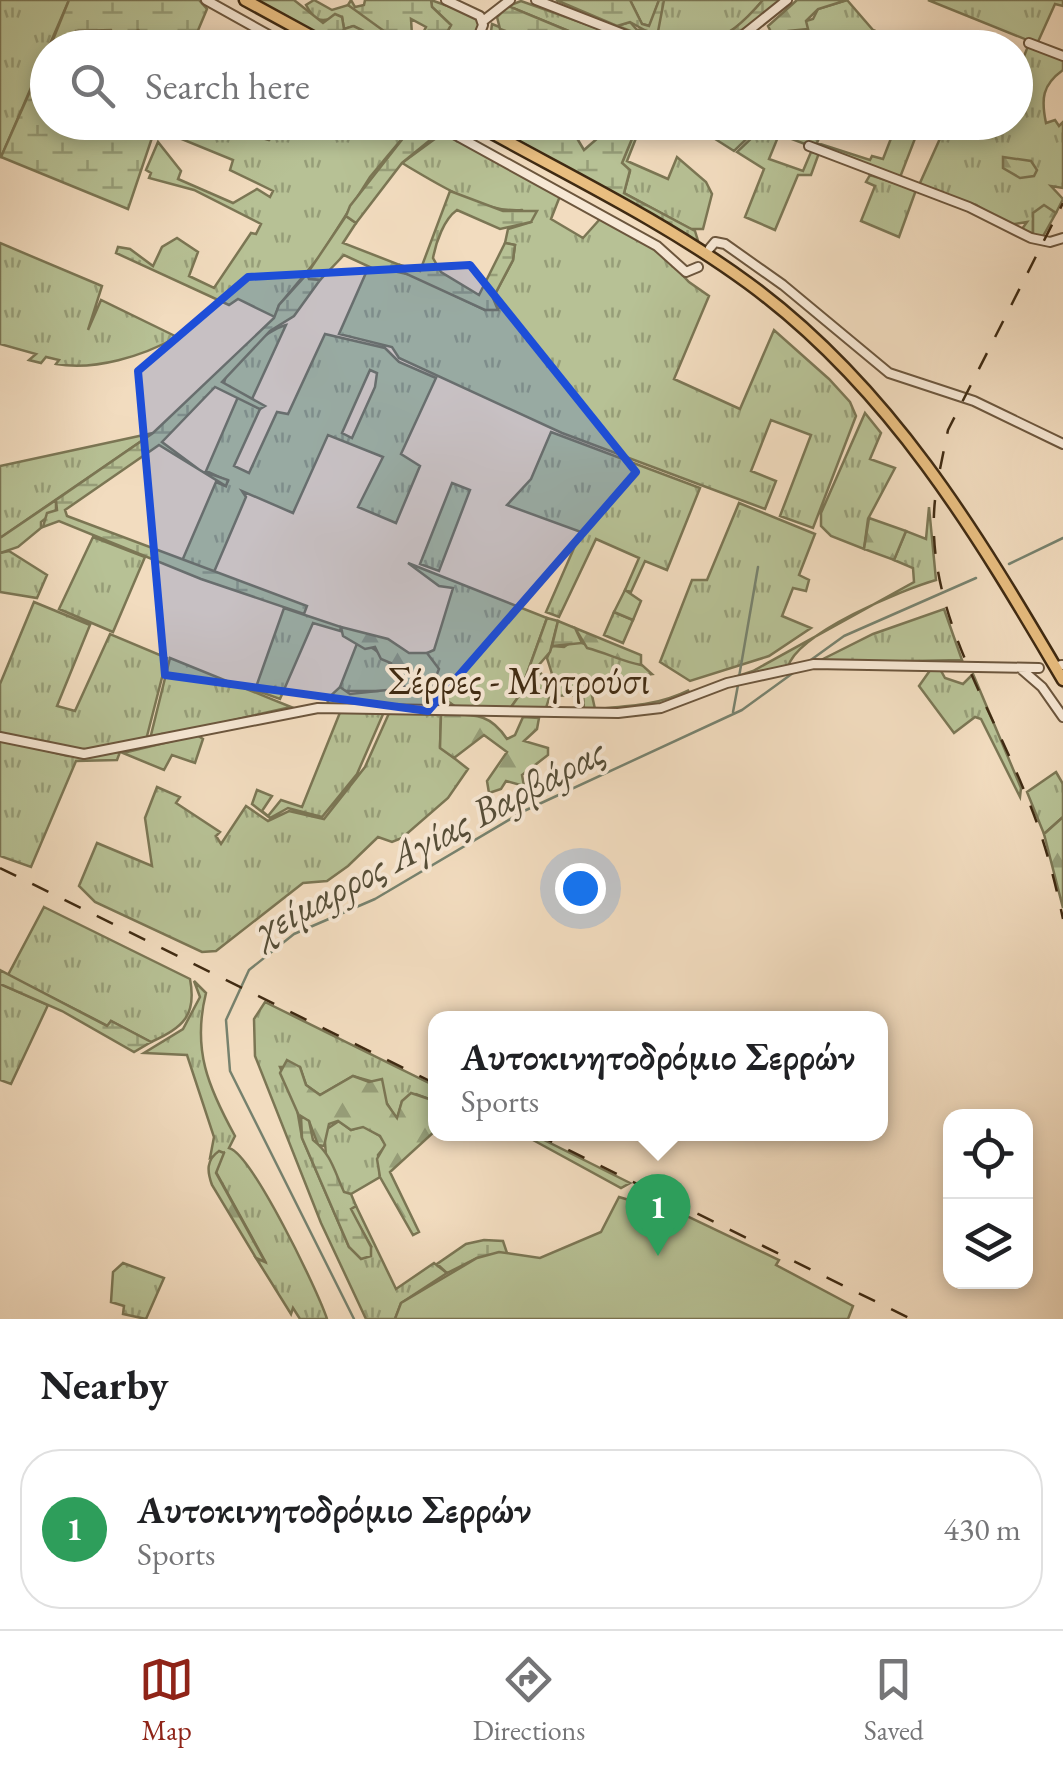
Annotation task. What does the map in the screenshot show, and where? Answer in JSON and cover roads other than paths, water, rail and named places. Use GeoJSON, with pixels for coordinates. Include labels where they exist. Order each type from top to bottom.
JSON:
{"type":"FeatureCollection","features":[{"type":"Feature","properties":{"kind":"main road"},"geometry":{"type":"LineString","coordinates":[[244,0],[300,30]]}},
{"type":"Feature","properties":{"kind":"main road"},"geometry":{"type":"LineString","coordinates":[[504,140],[686,242],[748,283],[832,355],[882,406],[942,481],[1063,680]]}},
{"type":"Feature","properties":{"kind":"street"},"geometry":{"type":"LineString","coordinates":[[206,0],[260,30]]}},
{"type":"Feature","properties":{"kind":"street"},"geometry":{"type":"LineString","coordinates":[[446,0],[476,13],[483,21]]}},
{"type":"Feature","properties":{"kind":"street"},"geometry":{"type":"LineString","coordinates":[[480,30],[483,21],[510,0]]}},
{"type":"Feature","properties":{"kind":"street"},"geometry":{"type":"LineString","coordinates":[[536,0],[613,30]]}},
{"type":"Feature","properties":{"kind":"street"},"geometry":{"type":"LineString","coordinates":[[750,30],[787,0]]}},
{"type":"Feature","properties":{"kind":"street"},"geometry":{"type":"LineString","coordinates":[[1033,45],[1063,56]]}},
{"type":"Feature","properties":{"kind":"street"},"geometry":{"type":"LineString","coordinates":[[465,140],[657,246],[686,272],[698,267]]}},
{"type":"Feature","properties":{"kind":"street"},"geometry":{"type":"LineString","coordinates":[[809,146],[969,208],[1031,238],[1050,242],[1063,238]]}},
{"type":"Feature","properties":{"kind":"street"},"geometry":{"type":"LineString","coordinates":[[710,248],[715,242],[725,244],[783,284],[889,373],[986,406],[1063,444]]}},
{"type":"Feature","properties":{"kind":"street","name":"Σέρρες - Μητρούσι"},"geometry":{"type":"LineString","coordinates":[[0,736],[84,754],[318,708],[618,713],[662,708],[727,683],[814,664],[1038,668]]}},
{"type":"Feature","properties":{"kind":"street"},"geometry":{"type":"LineString","coordinates":[[1019,667],[1042,687],[1063,717]]}},
{"type":"Feature","properties":{"kind":"waterway","name":"χείμαρρος Αγίας Βαρβάρας"},"geometry":{"type":"LineString","coordinates":[[1009,564],[1063,538]]}},
{"type":"Feature","properties":{"kind":"waterway"},"geometry":{"type":"LineString","coordinates":[[739,677],[758,567]]}},
{"type":"Feature","properties":{"kind":"waterway","name":"χείμαρρος Αγίας Βαρβάρας"},"geometry":{"type":"LineString","coordinates":[[808,662],[844,636],[976,578]]}},
{"type":"Feature","properties":{"kind":"waterway","name":"χείμαρρος Αγίας Βαρβάρας"},"geometry":{"type":"LineString","coordinates":[[354,1319],[230,1071],[226,1020],[249,970],[294,934],[375,899],[524,811],[742,710],[793,673]]}},
{"type":"Feature","properties":{"kind":"waterway"},"geometry":{"type":"LineString","coordinates":[[733,712],[738,685]]}},
{"type":"Feature","properties":{"kind":"railway"},"geometry":{"type":"LineString","coordinates":[[940,469],[948,430],[1063,203]]}},
{"type":"Feature","properties":{"kind":"railway"},"geometry":{"type":"LineString","coordinates":[[935,500],[934,540],[949,615],[1032,810],[1063,919]]}},
{"type":"Feature","properties":{"kind":"railway"},"geometry":{"type":"LineString","coordinates":[[0,868],[428,1080]]}},
{"type":"Feature","properties":{"kind":"railway"},"geometry":{"type":"LineString","coordinates":[[550,1141],[911,1319]]}},
{"type":"Feature","properties":{"kind":"place","name":"Αυτοκινητοδρόμιο Σερρών"},"geometry":{"type":"Point","coordinates":[658,1256]}}]}
